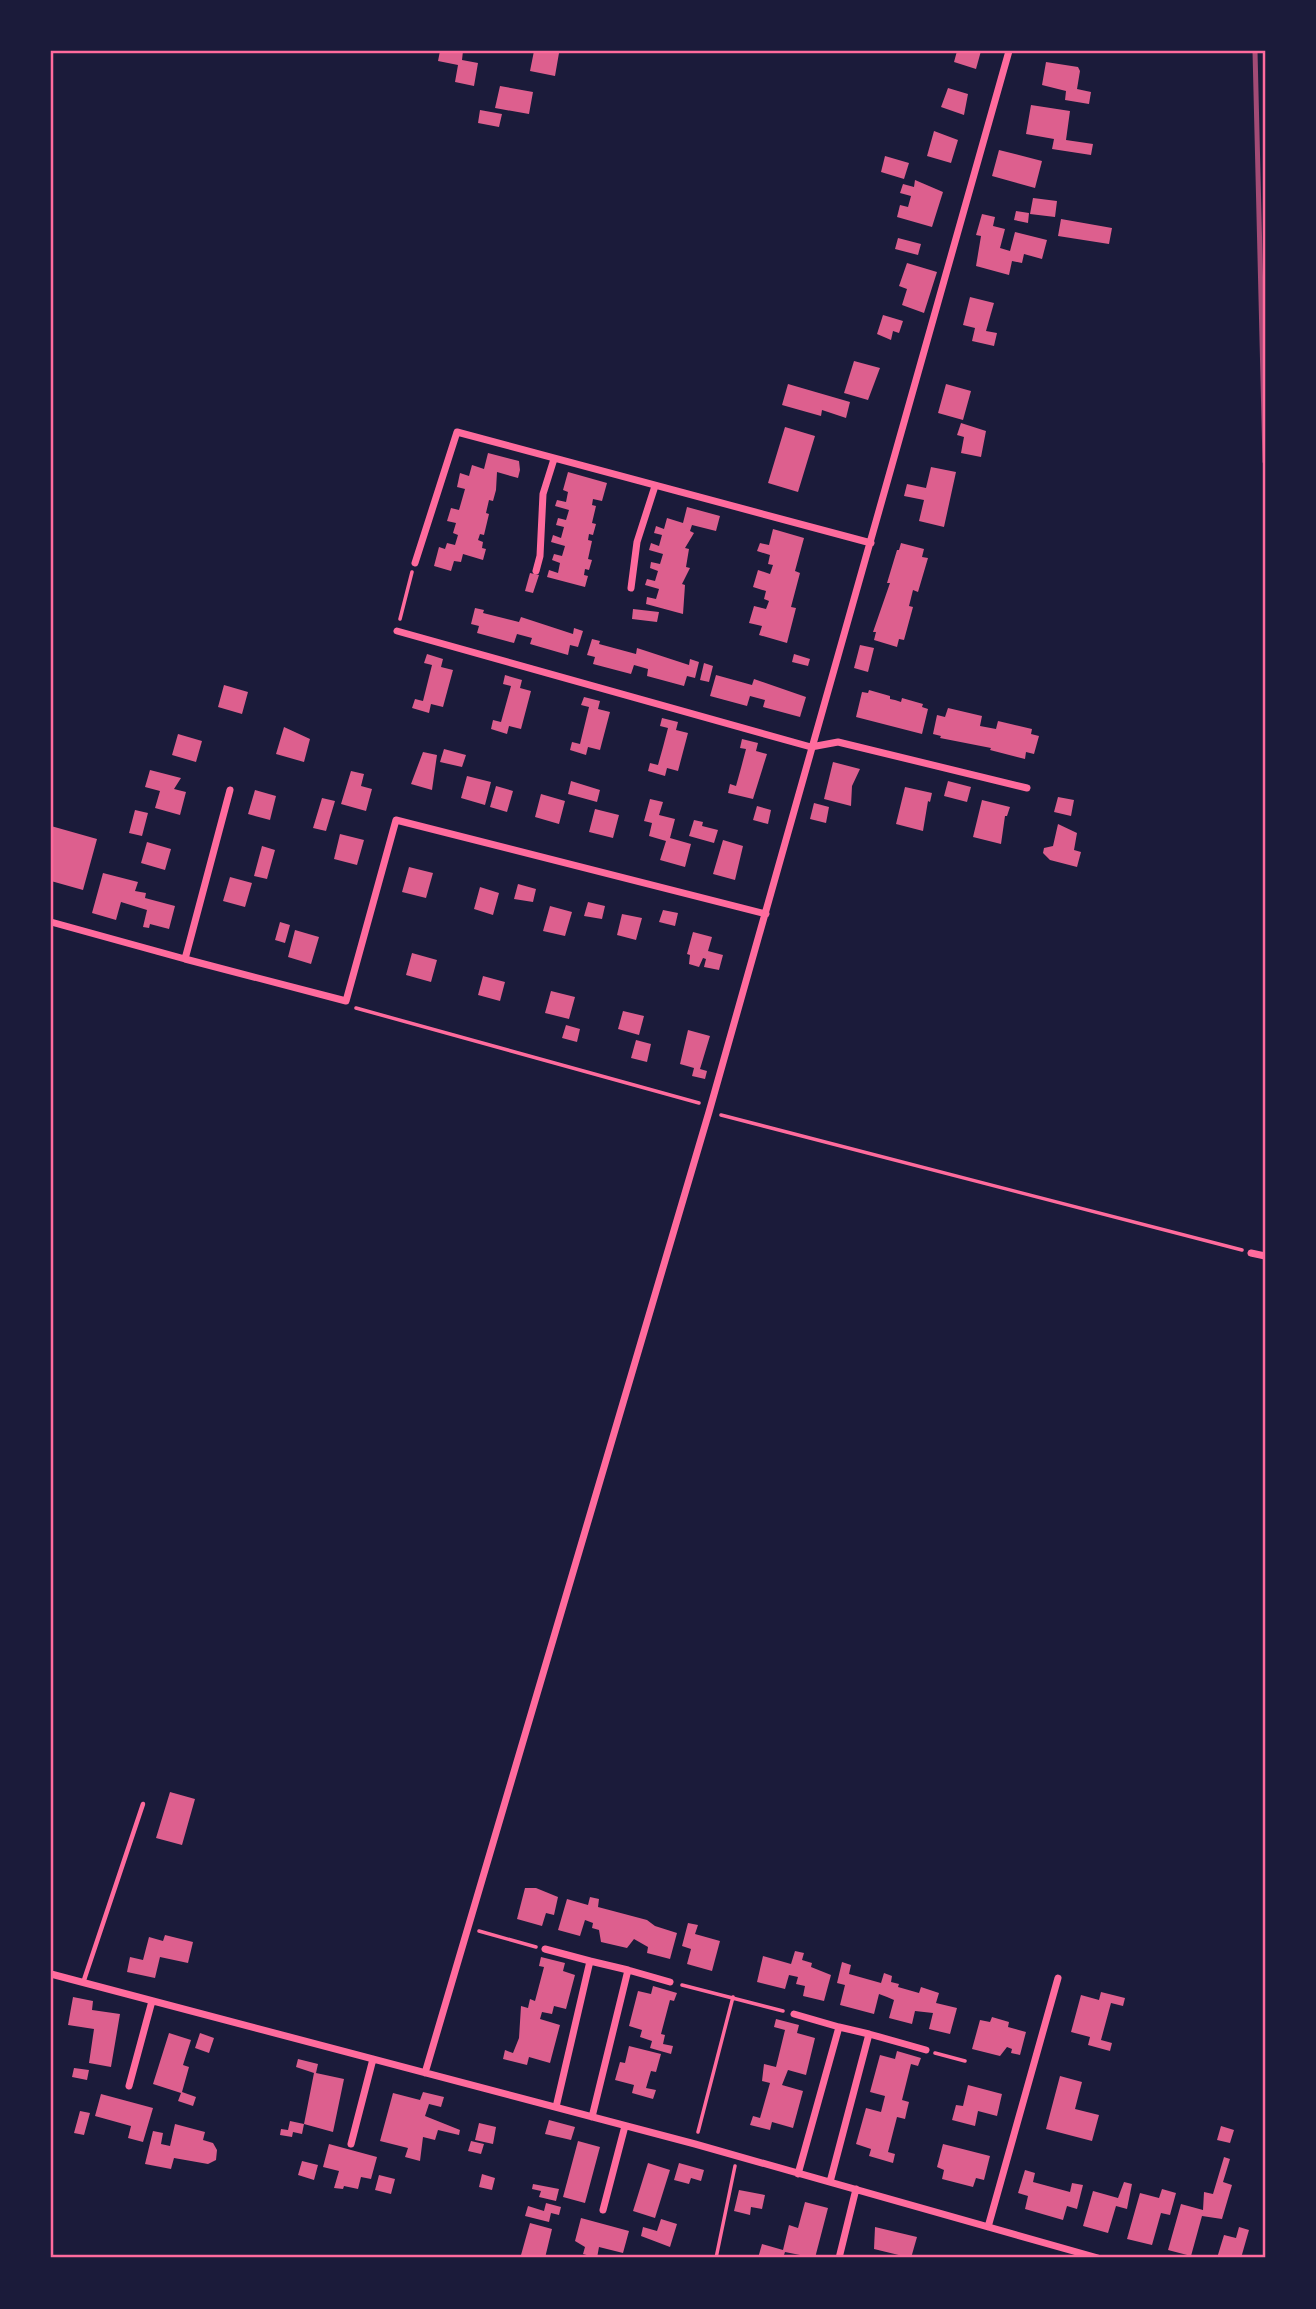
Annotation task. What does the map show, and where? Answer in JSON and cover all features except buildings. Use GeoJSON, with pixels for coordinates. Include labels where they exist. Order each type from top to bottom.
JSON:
{"type":"FeatureCollection","features":[{"type":"Feature","properties":{"kind":"street"},"geometry":{"type":"LineString","coordinates":[[425,2073],[709,1112],[1009,51]]}},
{"type":"Feature","properties":{"kind":"street"},"geometry":{"type":"LineString","coordinates":[[415,563],[457,432],[871,543]]}},
{"type":"Feature","properties":{"kind":"street"},"geometry":{"type":"LineString","coordinates":[[536,571],[540,556],[543,494],[554,459]]}},
{"type":"Feature","properties":{"kind":"street"},"geometry":{"type":"LineString","coordinates":[[631,588],[637,542],[655,486]]}},
{"type":"Feature","properties":{"kind":"street"},"geometry":{"type":"LineString","coordinates":[[397,631],[811,747],[838,742],[1027,788]]}},
{"type":"Feature","properties":{"kind":"street"},"geometry":{"type":"LineString","coordinates":[[185,959],[230,790]]}},
{"type":"Feature","properties":{"kind":"street"},"geometry":{"type":"LineString","coordinates":[[51,922],[346,1001],[396,820],[766,914]]}},
{"type":"Feature","properties":{"kind":"street"},"geometry":{"type":"LineString","coordinates":[[1251,1253],[1265,1256]]}},
{"type":"Feature","properties":{"kind":"street"},"geometry":{"type":"LineString","coordinates":[[545,1949],[670,1982]]}},
{"type":"Feature","properties":{"kind":"street"},"geometry":{"type":"LineString","coordinates":[[556,2107],[590,1961]]}},
{"type":"Feature","properties":{"kind":"street"},"geometry":{"type":"LineString","coordinates":[[592,2117],[628,1970]]}},
{"type":"Feature","properties":{"kind":"street"},"geometry":{"type":"LineString","coordinates":[[51,1974],[695,2144],[1098,2258]]}},
{"type":"Feature","properties":{"kind":"street"},"geometry":{"type":"LineString","coordinates":[[988,2227],[1058,1978]]}},
{"type":"Feature","properties":{"kind":"street"},"geometry":{"type":"LineString","coordinates":[[129,2086],[152,2001]]}},
{"type":"Feature","properties":{"kind":"street"},"geometry":{"type":"LineString","coordinates":[[794,2014],[926,2050]]}},
{"type":"Feature","properties":{"kind":"street"},"geometry":{"type":"LineString","coordinates":[[798,2174],[839,2026]]}},
{"type":"Feature","properties":{"kind":"street"},"geometry":{"type":"LineString","coordinates":[[830,2182],[869,2034]]}},
{"type":"Feature","properties":{"kind":"street"},"geometry":{"type":"LineString","coordinates":[[351,2144],[373,2059]]}},
{"type":"Feature","properties":{"kind":"street"},"geometry":{"type":"LineString","coordinates":[[603,2210],[625,2126]]}},
{"type":"Feature","properties":{"kind":"street"},"geometry":{"type":"LineString","coordinates":[[839,2258],[856,2189]]}},
{"type":"Feature","properties":{"kind":"lane"},"geometry":{"type":"LineString","coordinates":[[83,1983],[143,1804]]}},
{"type":"Feature","properties":{"kind":"path"},"geometry":{"type":"LineString","coordinates":[[397,631],[415,563]]}},
{"type":"Feature","properties":{"kind":"path"},"geometry":{"type":"LineString","coordinates":[[346,1001],[361,1012],[698,1103],[709,1112],[1251,1253]]}},
{"type":"Feature","properties":{"kind":"path"},"geometry":{"type":"LineString","coordinates":[[468,1928],[545,1949]]}},
{"type":"Feature","properties":{"kind":"path"},"geometry":{"type":"LineString","coordinates":[[670,1982],[794,2014]]}},
{"type":"Feature","properties":{"kind":"path"},"geometry":{"type":"LineString","coordinates":[[695,2144],[733,1997]]}},
{"type":"Feature","properties":{"kind":"path"},"geometry":{"type":"LineString","coordinates":[[926,2050],[965,2061]]}},
{"type":"Feature","properties":{"kind":"path"},"geometry":{"type":"LineString","coordinates":[[716,2258],[737,2157]]}},
{"type":"Feature","properties":{"kind":"railway"},"geometry":{"type":"LineString","coordinates":[[1255,51],[1265,462]]}}]}
